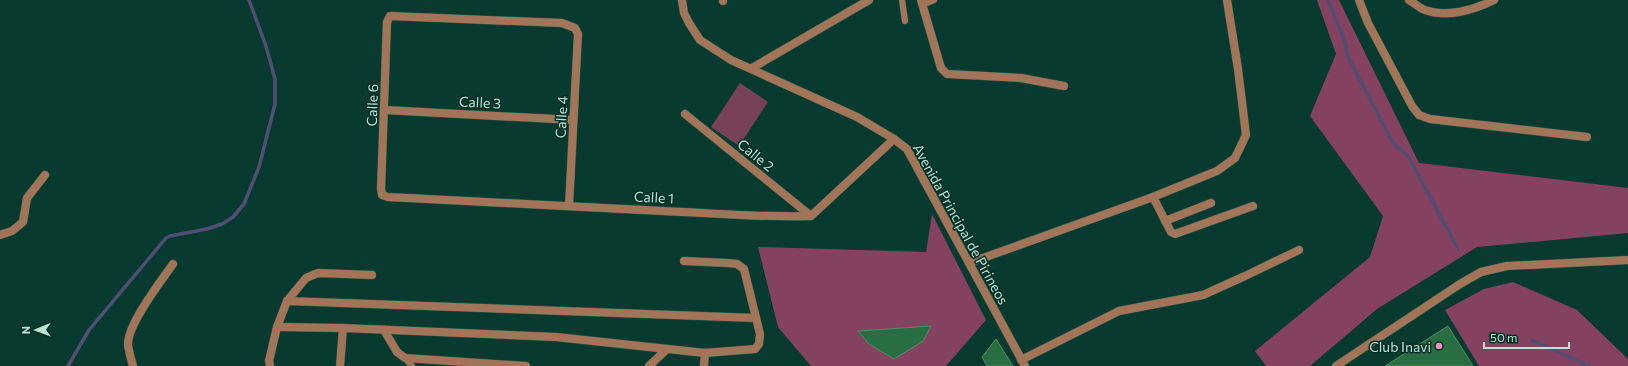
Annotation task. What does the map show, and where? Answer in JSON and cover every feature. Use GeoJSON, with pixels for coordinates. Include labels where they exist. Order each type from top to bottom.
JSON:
{"type":"FeatureCollection","features":[{"type":"Feature","properties":{"kind":"street","name":"Avenida Principal de Pirineos"},"geometry":{"type":"LineString","coordinates":[[682,0],[684,13],[700,40],[731,60],[752,68],[857,117],[894,138],[907,149],[1023,363]]}},
{"type":"Feature","properties":{"kind":"street"},"geometry":{"type":"LineString","coordinates":[[752,68],[869,0]]}},
{"type":"Feature","properties":{"kind":"street"},"geometry":{"type":"LineString","coordinates":[[969,263],[1153,197],[1217,171],[1235,158],[1246,135],[1227,0]]}},
{"type":"Feature","properties":{"kind":"street"},"geometry":{"type":"LineString","coordinates":[[1359,0],[1368,23],[1412,106],[1419,115],[1430,119],[1588,137]]}},
{"type":"Feature","properties":{"kind":"street"},"geometry":{"type":"LineString","coordinates":[[1409,0],[1425,10],[1450,14],[1477,8],[1494,0]]}},
{"type":"Feature","properties":{"kind":"street"},"geometry":{"type":"LineString","coordinates":[[921,3],[941,68],[947,74],[1020,78],[1064,86]]}},
{"type":"Feature","properties":{"kind":"street","name":"Calle 4"},"geometry":{"type":"LineString","coordinates":[[390,16],[562,23],[570,25],[577,30],[569,206]]}},
{"type":"Feature","properties":{"kind":"street","name":"Calle 6"},"geometry":{"type":"LineString","coordinates":[[382,195],[387,22],[390,16]]}},
{"type":"Feature","properties":{"kind":"street","name":"Calle 3"},"geometry":{"type":"LineString","coordinates":[[385,110],[573,120]]}},
{"type":"Feature","properties":{"kind":"street","name":"Calle 2"},"geometry":{"type":"LineString","coordinates":[[685,114],[811,216]]}},
{"type":"Feature","properties":{"kind":"street"},"geometry":{"type":"LineString","coordinates":[[811,216],[894,138]]}},
{"type":"Feature","properties":{"kind":"street"},"geometry":{"type":"LineString","coordinates":[[0,235],[12,231],[23,222],[27,198],[45,175]]}},
{"type":"Feature","properties":{"kind":"street","name":"Calle 1"},"geometry":{"type":"LineString","coordinates":[[382,195],[388,197],[756,217],[811,216]]}},
{"type":"Feature","properties":{"kind":"street"},"geometry":{"type":"LineString","coordinates":[[1153,197],[1171,232],[1175,234],[1253,206]]}},
{"type":"Feature","properties":{"kind":"street"},"geometry":{"type":"LineString","coordinates":[[1165,221],[1211,203]]}},
{"type":"Feature","properties":{"kind":"street"},"geometry":{"type":"LineString","coordinates":[[1023,363],[1119,311],[1203,295],[1299,250]]}},
{"type":"Feature","properties":{"kind":"street"},"geometry":{"type":"LineString","coordinates":[[1336,366],[1460,284],[1481,272],[1507,266],[1628,260]]}},
{"type":"Feature","properties":{"kind":"street"},"geometry":{"type":"LineString","coordinates":[[277,327],[344,328],[556,337],[705,353],[755,348],[759,344],[760,334],[744,269],[737,264],[684,261]]}},
{"type":"Feature","properties":{"kind":"street"},"geometry":{"type":"LineString","coordinates":[[133,366],[128,344],[130,335],[143,308],[173,264]]}},
{"type":"Feature","properties":{"kind":"street"},"geometry":{"type":"LineString","coordinates":[[270,366],[269,361],[277,327],[287,301],[306,278],[318,273],[372,275]]}},
{"type":"Feature","properties":{"kind":"street"},"geometry":{"type":"LineString","coordinates":[[287,301],[756,318]]}},
{"type":"Feature","properties":{"kind":"street"},"geometry":{"type":"LineString","coordinates":[[340,366],[344,328]]}},
{"type":"Feature","properties":{"kind":"street"},"geometry":{"type":"LineString","coordinates":[[384,330],[397,352],[405,358],[526,366]]}},
{"type":"Feature","properties":{"kind":"street"},"geometry":{"type":"LineString","coordinates":[[649,366],[667,349]]}},
{"type":"Feature","properties":{"kind":"street"},"geometry":{"type":"LineString","coordinates":[[704,366],[705,353]]}},
{"type":"Feature","properties":{"kind":"lane"},"geometry":{"type":"LineString","coordinates":[[902,0],[905,21]]}},
{"type":"Feature","properties":{"kind":"lane"},"geometry":{"type":"LineString","coordinates":[[921,3],[934,0]]}},
{"type":"Feature","properties":{"kind":"lane"},"geometry":{"type":"LineString","coordinates":[[405,358],[412,366]]}},
{"type":"Feature","properties":{"kind":"shaded area"},"geometry":{"type":"Polygon","coordinates":[[[1317,0],[1339,0],[1419,163],[1628,188],[1628,233],[1477,247],[1377,309],[1310,366],[1266,366],[1255,351],[1370,257],[1383,216],[1310,116],[1336,54],[1317,0]]]}},
{"type":"Feature","properties":{"kind":"shaded area"},"geometry":{"type":"Polygon","coordinates":[[[740,83],[768,102],[739,146],[711,127],[740,83]]]}},
{"type":"Feature","properties":{"kind":"shaded area"},"geometry":{"type":"Polygon","coordinates":[[[932,214],[986,320],[946,366],[811,366],[778,327],[758,247],[926,252],[932,214]]]}},
{"type":"Feature","properties":{"kind":"shaded area"},"geometry":{"type":"Polygon","coordinates":[[[1513,282],[1577,310],[1628,359],[1628,366],[1479,366],[1445,310],[1484,289],[1513,282]]]}},
{"type":"Feature","properties":{"kind":"building"},"geometry":{"type":"Polygon","coordinates":[[[931,326],[923,341],[894,359],[869,344],[858,331],[931,326]]]}},
{"type":"Feature","properties":{"kind":"building","name":"Club Inavi"},"geometry":{"type":"Polygon","coordinates":[[[1448,326],[1473,366],[1385,366],[1448,326]]]}},
{"type":"Feature","properties":{"kind":"building"},"geometry":{"type":"Polygon","coordinates":[[[996,339],[1013,366],[987,366],[982,357],[996,339]]]}},
{"type":"Feature","properties":{"kind":"waterway"},"geometry":{"type":"LineString","coordinates":[[68,366],[89,330],[166,238],[207,229],[222,224],[233,217],[244,204],[259,167],[275,104],[275,79],[266,46],[249,0]]}},
{"type":"Feature","properties":{"kind":"waterway"},"geometry":{"type":"LineString","coordinates":[[1328,0],[1345,42],[1348,57],[1393,143],[1408,156],[1458,249]]}},
{"type":"Feature","properties":{"kind":"waterway"},"geometry":{"type":"LineString","coordinates":[[1532,340],[1589,366]]}},
{"type":"Feature","properties":{"kind":"place","name":"Club Inavi"},"geometry":{"type":"Point","coordinates":[1439,346]}}]}
